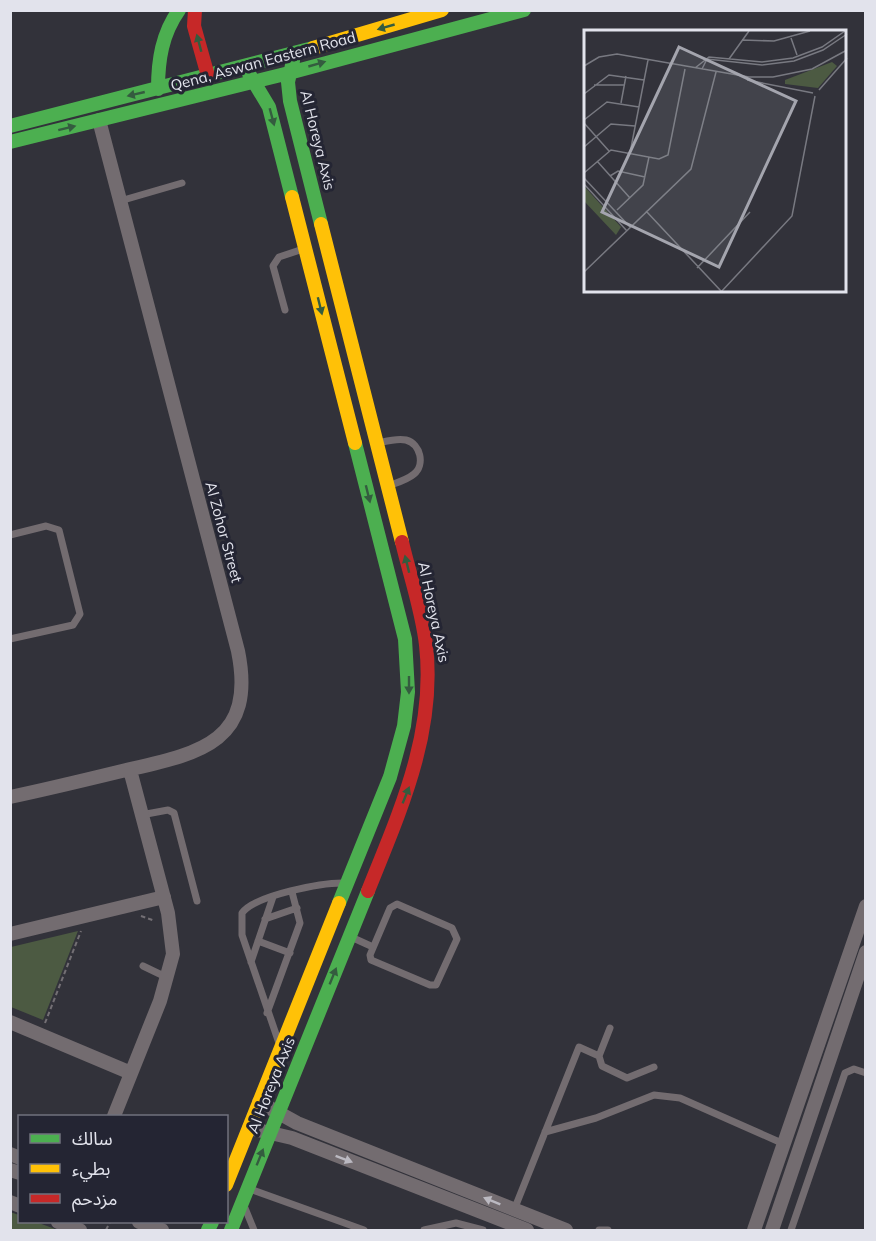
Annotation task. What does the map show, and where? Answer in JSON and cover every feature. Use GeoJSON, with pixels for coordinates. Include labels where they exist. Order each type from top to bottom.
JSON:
{"type":"FeatureCollection","features":[{"type":"Feature","properties":{"kind":"main road"},"geometry":{"type":"LineString","coordinates":[[158,89],[161,50],[166,31],[179,10]]}},
{"type":"Feature","properties":{"kind":"main road"},"geometry":{"type":"LineString","coordinates":[[195,10],[194,26],[208,76]]}},
{"type":"Feature","properties":{"kind":"main road","name":"Qena, Aswan Eastern Road"},"geometry":{"type":"LineString","coordinates":[[10,126],[298,52],[442,10]]}},
{"type":"Feature","properties":{"kind":"main road","name":"Qena, Aswan Eastern Road"},"geometry":{"type":"LineString","coordinates":[[10,142],[289,73],[524,10]]}},
{"type":"Feature","properties":{"kind":"main road","name":"Al Horeya Axis"},"geometry":{"type":"LineString","coordinates":[[231,1230],[410,786],[425,733],[429,706],[430,678],[425,636],[290,101],[289,73],[298,52]]}},
{"type":"Feature","properties":{"kind":"main road","name":"Al Horeya Axis"},"geometry":{"type":"LineString","coordinates":[[228,1180],[401,741],[409,703],[409,671],[405,639],[269,107],[255,81],[243,66]]}},
{"type":"Feature","properties":{"kind":"street","name":"Al Zohor Street"},"geometry":{"type":"LineString","coordinates":[[10,798],[182,757],[213,743],[235,717],[241,701],[243,685],[238,651],[99,120]]}},
{"type":"Feature","properties":{"kind":"street"},"geometry":{"type":"LineString","coordinates":[[114,1115],[168,978],[173,940],[164,897],[130,770]]}},
{"type":"Feature","properties":{"kind":"street"},"geometry":{"type":"LineString","coordinates":[[10,934],[164,897]]}},
{"type":"Feature","properties":{"kind":"street"},"geometry":{"type":"LineString","coordinates":[[754,1230],[866,906]]}},
{"type":"Feature","properties":{"kind":"street"},"geometry":{"type":"LineString","coordinates":[[772,1230],[866,952]]}},
{"type":"Feature","properties":{"kind":"street"},"geometry":{"type":"LineString","coordinates":[[10,1022],[131,1073]]}},
{"type":"Feature","properties":{"kind":"street"},"geometry":{"type":"LineString","coordinates":[[259,1102],[277,1113],[566,1230]]}},
{"type":"Feature","properties":{"kind":"street"},"geometry":{"type":"LineString","coordinates":[[249,1128],[270,1131],[527,1230]]}},
{"type":"Feature","properties":{"kind":"street"},"geometry":{"type":"LineString","coordinates":[[63,1223],[80,1230]]}},
{"type":"Feature","properties":{"kind":"street"},"geometry":{"type":"LineString","coordinates":[[144,1223],[162,1230]]}},
{"type":"Feature","properties":{"kind":"lane"},"geometry":{"type":"LineString","coordinates":[[120,201],[182,183]]}},
{"type":"Feature","properties":{"kind":"lane"},"geometry":{"type":"LineString","coordinates":[[285,310],[273,266],[279,257],[305,248]]}},
{"type":"Feature","properties":{"kind":"lane"},"geometry":{"type":"LineString","coordinates":[[377,443],[404,440],[415,446],[420,457],[420,464],[414,474],[388,486]]}},
{"type":"Feature","properties":{"kind":"lane"},"geometry":{"type":"LineString","coordinates":[[10,535],[46,526],[59,530],[80,614],[73,625],[10,639]]}},
{"type":"Feature","properties":{"kind":"lane"},"geometry":{"type":"LineString","coordinates":[[141,816],[168,810],[174,813],[197,901]]}},
{"type":"Feature","properties":{"kind":"lane"},"geometry":{"type":"LineString","coordinates":[[281,1047],[251,962],[241,927],[242,913],[252,903],[273,897],[328,884],[346,884]]}},
{"type":"Feature","properties":{"kind":"lane"},"geometry":{"type":"LineString","coordinates":[[267,1012],[300,923],[292,892]]}},
{"type":"Feature","properties":{"kind":"lane"},"geometry":{"type":"LineString","coordinates":[[251,962],[273,897]]}},
{"type":"Feature","properties":{"kind":"lane"},"geometry":{"type":"LineString","coordinates":[[395,904],[452,928],[457,936],[440,981],[433,985],[375,964],[370,957],[374,947],[390,908],[395,904]]}},
{"type":"Feature","properties":{"kind":"lane"},"geometry":{"type":"LineString","coordinates":[[265,919],[297,909]]}},
{"type":"Feature","properties":{"kind":"lane"},"geometry":{"type":"LineString","coordinates":[[349,936],[374,947]]}},
{"type":"Feature","properties":{"kind":"lane"},"geometry":{"type":"LineString","coordinates":[[258,941],[290,952]]}},
{"type":"Feature","properties":{"kind":"lane"},"geometry":{"type":"LineString","coordinates":[[143,966],[168,978]]}},
{"type":"Feature","properties":{"kind":"lane"},"geometry":{"type":"LineString","coordinates":[[610,1028],[599,1056],[599,1061],[606,1069],[627,1078],[654,1067]]}},
{"type":"Feature","properties":{"kind":"lane"},"geometry":{"type":"LineString","coordinates":[[514,1210],[579,1047],[599,1056]]}},
{"type":"Feature","properties":{"kind":"lane"},"geometry":{"type":"LineString","coordinates":[[791,1230],[845,1073],[854,1070],[866,1073]]}},
{"type":"Feature","properties":{"kind":"lane"},"geometry":{"type":"LineString","coordinates":[[545,1132],[597,1118],[654,1095],[663,1094],[680,1098],[784,1144]]}},
{"type":"Feature","properties":{"kind":"lane"},"geometry":{"type":"LineString","coordinates":[[248,1188],[364,1230]]}},
{"type":"Feature","properties":{"kind":"lane"},"geometry":{"type":"LineString","coordinates":[[242,1202],[254,1230]]}},
{"type":"Feature","properties":{"kind":"lane"},"geometry":{"type":"LineString","coordinates":[[424,1230],[456,1223],[483,1230]]}},
{"type":"Feature","properties":{"kind":"lane"},"geometry":{"type":"LineString","coordinates":[[599,1230],[608,1230]]}},
{"type":"Feature","properties":{"kind":"path"},"geometry":{"type":"LineString","coordinates":[[138,915],[153,920],[159,925]]}},
{"type":"Feature","properties":{"kind":"path"},"geometry":{"type":"LineString","coordinates":[[36,1020],[44,1024],[82,928],[72,930]]}},
{"type":"Feature","properties":{"kind":"green space"},"geometry":{"type":"Polygon","coordinates":[[[78,931],[43,1020],[11,1007],[11,947],[78,931]]]}},
{"type":"Feature","properties":{"kind":"green space"},"geometry":{"type":"Polygon","coordinates":[[[10,1212],[18,1215],[18,1223],[39,1223],[58,1230],[11,1230],[10,1212]]]}},
{"type":"Feature","properties":{"kind":"traffic: fast"},"geometry":{"type":"LineString","coordinates":[[158,89],[162,48],[173,19],[179,10]]}},
{"type":"Feature","properties":{"kind":"traffic: fast"},"geometry":{"type":"LineString","coordinates":[[10,142],[289,73],[524,10]]}},
{"type":"Feature","properties":{"kind":"traffic: fast"},"geometry":{"type":"LineString","coordinates":[[10,126],[313,48]]}},
{"type":"Feature","properties":{"kind":"traffic: fast"},"geometry":{"type":"LineString","coordinates":[[293,61],[288,82],[290,101],[321,224]]}},
{"type":"Feature","properties":{"kind":"traffic: fast"},"geometry":{"type":"LineString","coordinates":[[248,72],[269,107],[292,197]]}},
{"type":"Feature","properties":{"kind":"traffic: fast"},"geometry":{"type":"LineString","coordinates":[[339,903],[390,777],[404,726],[408,692],[405,639],[355,443]]}},
{"type":"Feature","properties":{"kind":"traffic: fast"},"geometry":{"type":"LineString","coordinates":[[231,1230],[368,891]]}},
{"type":"Feature","properties":{"kind":"traffic: fast"},"geometry":{"type":"LineString","coordinates":[[208,1230],[212,1223]]}},
{"type":"Feature","properties":{"kind":"traffic: slow"},"geometry":{"type":"LineString","coordinates":[[313,48],[442,10]]}},
{"type":"Feature","properties":{"kind":"traffic: slow"},"geometry":{"type":"LineString","coordinates":[[292,197],[355,443]]}},
{"type":"Feature","properties":{"kind":"traffic: slow"},"geometry":{"type":"LineString","coordinates":[[321,224],[402,542]]}},
{"type":"Feature","properties":{"kind":"traffic: slow"},"geometry":{"type":"LineString","coordinates":[[228,1180],[339,903]]}},
{"type":"Feature","properties":{"kind":"traffic: jam"},"geometry":{"type":"LineString","coordinates":[[195,10],[194,26],[208,76]]}},
{"type":"Feature","properties":{"kind":"traffic: jam"},"geometry":{"type":"LineString","coordinates":[[368,891],[413,771],[426,709],[428,678],[426,645],[419,606],[402,542]]}}]}
